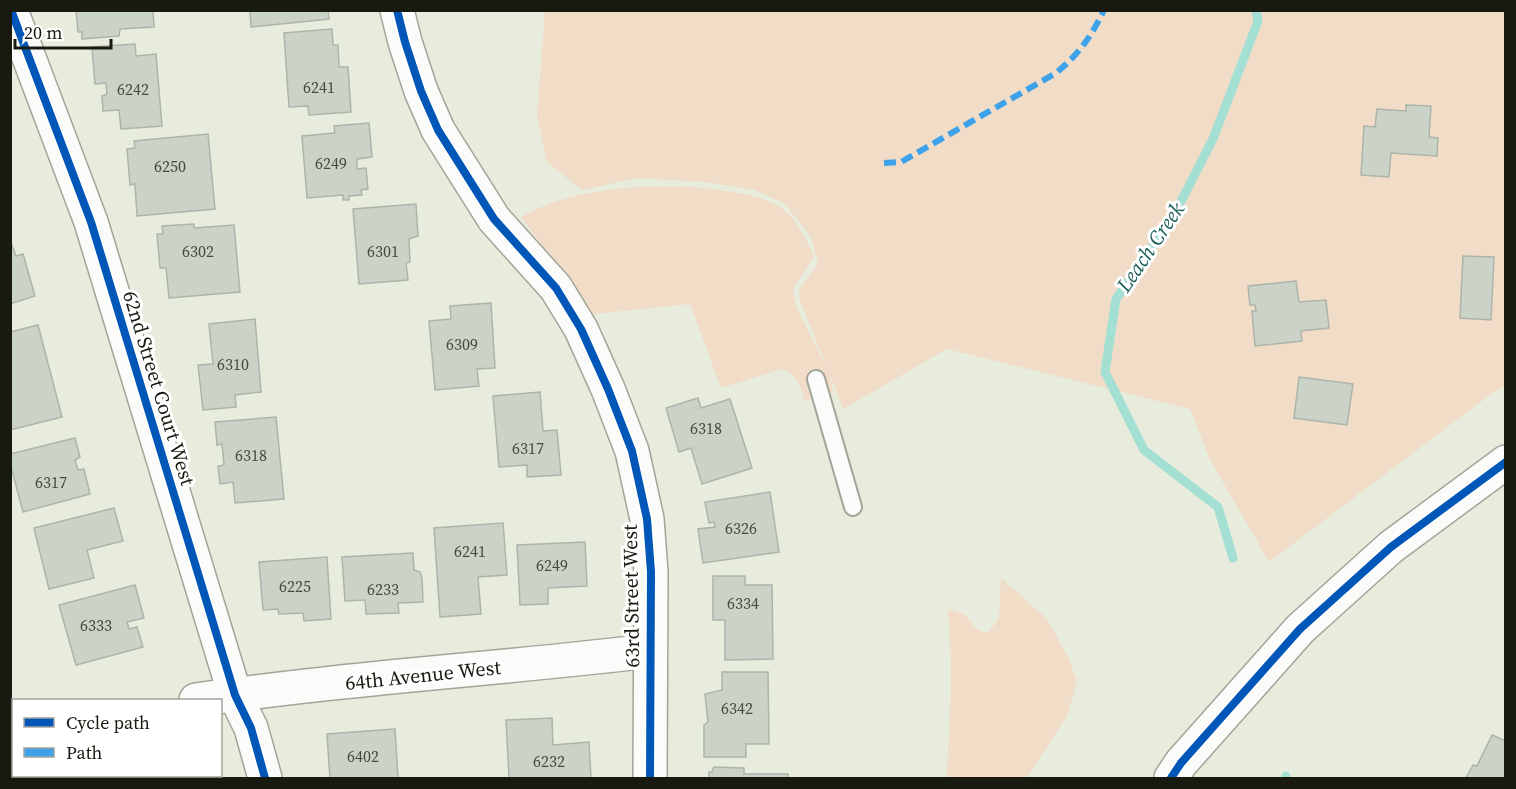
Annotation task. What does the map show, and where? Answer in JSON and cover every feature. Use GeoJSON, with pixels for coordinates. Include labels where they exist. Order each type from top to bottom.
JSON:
{"type":"FeatureCollection","features":[{"type":"Feature","properties":{"kind":"street","name":"62nd Street Court West"},"geometry":{"type":"LineString","coordinates":[[11,10],[91,222],[236,695],[251,728],[265,778]]}},
{"type":"Feature","properties":{"kind":"street","name":"63rd Street West"},"geometry":{"type":"LineString","coordinates":[[397,10],[421,91],[438,130],[494,219],[556,288],[581,329],[632,451],[647,519],[651,572],[650,778]]}},
{"type":"Feature","properties":{"kind":"street"},"geometry":{"type":"LineString","coordinates":[[1171,778],[1181,763],[1300,628],[1391,547],[1506,462]]}},
{"type":"Feature","properties":{"kind":"street","name":"64th Avenue West"},"geometry":{"type":"LineString","coordinates":[[204,699],[649,651]]}},
{"type":"Feature","properties":{"kind":"lane"},"geometry":{"type":"LineString","coordinates":[[816,379],[853,507]]}},
{"type":"Feature","properties":{"kind":"shaded area"},"geometry":{"type":"Polygon","coordinates":[[[545,11],[1505,11],[1505,386],[1491,394],[1269,562],[1209,458],[1190,409],[947,349],[843,409],[830,375],[833,392],[805,401],[795,378],[782,369],[721,388],[690,304],[593,314],[521,217],[569,198],[624,188],[653,186],[733,192],[773,203],[794,220],[814,256],[793,289],[796,306],[828,371],[799,298],[800,288],[818,264],[811,237],[785,204],[755,190],[707,182],[637,178],[582,190],[547,162],[537,115],[545,11]]]}},
{"type":"Feature","properties":{"kind":"shaded area"},"geometry":{"type":"Polygon","coordinates":[[[1001,578],[1047,619],[1069,659],[1077,681],[1067,716],[1027,778],[946,778],[951,694],[948,609],[964,614],[978,630],[988,633],[999,618],[1001,578]]]}},
{"type":"Feature","properties":{"kind":"building"},"geometry":{"type":"Polygon","coordinates":[[[76,10],[153,10],[154,27],[120,29],[119,36],[82,39],[82,32],[78,32],[76,10]]]}},
{"type":"Feature","properties":{"kind":"building"},"geometry":{"type":"Polygon","coordinates":[[[250,10],[328,10],[329,19],[251,27],[250,10]]]}},
{"type":"Feature","properties":{"kind":"building"},"geometry":{"type":"Polygon","coordinates":[[[332,29],[333,45],[338,45],[339,67],[348,67],[351,112],[309,115],[308,106],[289,107],[284,33],[332,29]]]}},
{"type":"Feature","properties":{"kind":"building"},"geometry":{"type":"Polygon","coordinates":[[[135,44],[136,56],[156,54],[162,126],[121,129],[119,110],[103,111],[102,96],[107,94],[106,83],[95,84],[92,47],[135,44]]]}},
{"type":"Feature","properties":{"kind":"building"},"geometry":{"type":"Polygon","coordinates":[[[1406,105],[1431,106],[1429,137],[1438,138],[1437,156],[1391,153],[1389,177],[1361,175],[1364,126],[1375,127],[1377,109],[1406,111],[1406,105]]]}},
{"type":"Feature","properties":{"kind":"building"},"geometry":{"type":"Polygon","coordinates":[[[369,123],[372,157],[357,159],[357,169],[366,168],[368,189],[361,190],[362,195],[349,196],[349,200],[343,200],[343,195],[307,198],[302,136],[335,133],[334,126],[369,123]]]}},
{"type":"Feature","properties":{"kind":"building"},"geometry":{"type":"Polygon","coordinates":[[[208,134],[215,209],[137,216],[135,184],[130,185],[127,149],[135,148],[134,141],[208,134]]]}},
{"type":"Feature","properties":{"kind":"building"},"geometry":{"type":"Polygon","coordinates":[[[416,204],[418,236],[409,239],[410,262],[406,263],[408,280],[359,284],[353,209],[416,204]]]}},
{"type":"Feature","properties":{"kind":"building"},"geometry":{"type":"Polygon","coordinates":[[[194,224],[194,228],[234,225],[240,292],[169,298],[166,268],[160,268],[157,234],[163,234],[162,226],[194,224]]]}},
{"type":"Feature","properties":{"kind":"building"},"geometry":{"type":"Polygon","coordinates":[[[10,240],[16,256],[23,254],[35,296],[10,304],[10,240]]]}},
{"type":"Feature","properties":{"kind":"building"},"geometry":{"type":"Polygon","coordinates":[[[1463,256],[1494,257],[1491,320],[1460,318],[1463,256]]]}},
{"type":"Feature","properties":{"kind":"building"},"geometry":{"type":"Polygon","coordinates":[[[1296,281],[1299,302],[1326,300],[1329,328],[1301,331],[1302,341],[1255,346],[1252,311],[1256,311],[1255,305],[1250,305],[1248,286],[1296,281]]]}},
{"type":"Feature","properties":{"kind":"building"},"geometry":{"type":"Polygon","coordinates":[[[491,303],[495,368],[477,369],[479,386],[435,390],[429,321],[451,319],[450,306],[491,303]]]}},
{"type":"Feature","properties":{"kind":"building"},"geometry":{"type":"Polygon","coordinates":[[[255,319],[261,392],[235,395],[236,407],[203,410],[198,365],[213,364],[209,324],[255,319]]]}},
{"type":"Feature","properties":{"kind":"building"},"geometry":{"type":"Polygon","coordinates":[[[38,325],[62,417],[10,430],[10,332],[38,325]]]}},
{"type":"Feature","properties":{"kind":"building"},"geometry":{"type":"Polygon","coordinates":[[[1299,377],[1353,384],[1347,425],[1294,418],[1299,377]]]}},
{"type":"Feature","properties":{"kind":"building"},"geometry":{"type":"Polygon","coordinates":[[[540,392],[543,431],[557,430],[561,475],[527,477],[527,465],[499,467],[493,396],[540,392]]]}},
{"type":"Feature","properties":{"kind":"building"},"geometry":{"type":"Polygon","coordinates":[[[698,398],[701,408],[730,399],[752,468],[702,484],[691,448],[679,452],[666,408],[698,398]]]}},
{"type":"Feature","properties":{"kind":"building"},"geometry":{"type":"Polygon","coordinates":[[[276,417],[284,499],[235,503],[233,482],[220,484],[218,466],[224,465],[222,444],[217,445],[215,422],[276,417]]]}},
{"type":"Feature","properties":{"kind":"building"},"geometry":{"type":"Polygon","coordinates":[[[75,438],[80,457],[75,460],[78,470],[84,469],[90,494],[23,512],[10,463],[10,454],[75,438]]]}},
{"type":"Feature","properties":{"kind":"building"},"geometry":{"type":"Polygon","coordinates":[[[770,492],[779,552],[703,563],[698,529],[715,527],[714,522],[709,523],[705,502],[770,492]]]}},
{"type":"Feature","properties":{"kind":"building"},"geometry":{"type":"Polygon","coordinates":[[[114,508],[123,541],[87,550],[94,578],[49,589],[34,528],[114,508]]]}},
{"type":"Feature","properties":{"kind":"building"},"geometry":{"type":"Polygon","coordinates":[[[503,523],[507,575],[478,577],[481,614],[440,617],[434,528],[503,523]]]}},
{"type":"Feature","properties":{"kind":"building"},"geometry":{"type":"Polygon","coordinates":[[[585,542],[587,586],[548,588],[548,604],[520,605],[517,545],[585,542]]]}},
{"type":"Feature","properties":{"kind":"building"},"geometry":{"type":"Polygon","coordinates":[[[413,553],[414,570],[420,572],[422,578],[423,602],[398,603],[399,613],[366,614],[365,600],[345,601],[342,557],[413,553]]]}},
{"type":"Feature","properties":{"kind":"building"},"geometry":{"type":"Polygon","coordinates":[[[327,557],[331,619],[304,621],[303,613],[279,614],[278,609],[263,610],[259,562],[327,557]]]}},
{"type":"Feature","properties":{"kind":"building"},"geometry":{"type":"Polygon","coordinates":[[[713,576],[745,576],[745,585],[772,585],[773,659],[725,660],[725,620],[713,620],[713,576]]]}},
{"type":"Feature","properties":{"kind":"building"},"geometry":{"type":"Polygon","coordinates":[[[135,585],[144,618],[127,622],[129,629],[137,627],[143,647],[76,665],[59,605],[135,585]]]}},
{"type":"Feature","properties":{"kind":"building"},"geometry":{"type":"Polygon","coordinates":[[[722,672],[768,672],[769,744],[746,744],[746,757],[704,757],[704,725],[708,722],[705,694],[722,690],[722,672]]]}},
{"type":"Feature","properties":{"kind":"building"},"geometry":{"type":"Polygon","coordinates":[[[552,718],[553,745],[589,742],[591,778],[509,778],[506,720],[552,718]]]}},
{"type":"Feature","properties":{"kind":"building"},"geometry":{"type":"Polygon","coordinates":[[[395,729],[398,778],[330,778],[327,734],[395,729]]]}},
{"type":"Feature","properties":{"kind":"building"},"geometry":{"type":"Polygon","coordinates":[[[1492,735],[1506,741],[1506,778],[1466,778],[1473,765],[1477,766],[1492,735]]]}},
{"type":"Feature","properties":{"kind":"building"},"geometry":{"type":"Polygon","coordinates":[[[714,767],[744,768],[744,774],[788,774],[788,778],[709,778],[709,772],[712,772],[714,767]]]}},
{"type":"Feature","properties":{"kind":"building"},"geometry":{"type":"Polygon","coordinates":[[[117,777],[161,777],[161,778],[111,778],[117,777]]]}},
{"type":"Feature","properties":{"kind":"waterway","name":"Leach Creek"},"geometry":{"type":"LineString","coordinates":[[1233,558],[1218,507],[1144,450],[1105,372],[1116,299],[1174,215],[1213,139],[1258,21],[1256,10]]}},
{"type":"Feature","properties":{"kind":"marked path"},"geometry":{"type":"LineString","coordinates":[[884,163],[901,162],[1056,73],[1084,44],[1104,10]]}},
{"type":"Feature","properties":{"kind":"cycle path"},"geometry":{"type":"LineString","coordinates":[[11,10],[91,222],[235,695],[251,728],[265,778]]}},
{"type":"Feature","properties":{"kind":"cycle path"},"geometry":{"type":"LineString","coordinates":[[397,10],[421,91],[438,130],[494,219],[556,288],[581,329],[632,451],[647,519],[651,572],[650,778]]}},
{"type":"Feature","properties":{"kind":"cycle path"},"geometry":{"type":"LineString","coordinates":[[1171,778],[1181,763],[1300,629],[1391,547],[1506,462]]}}]}
